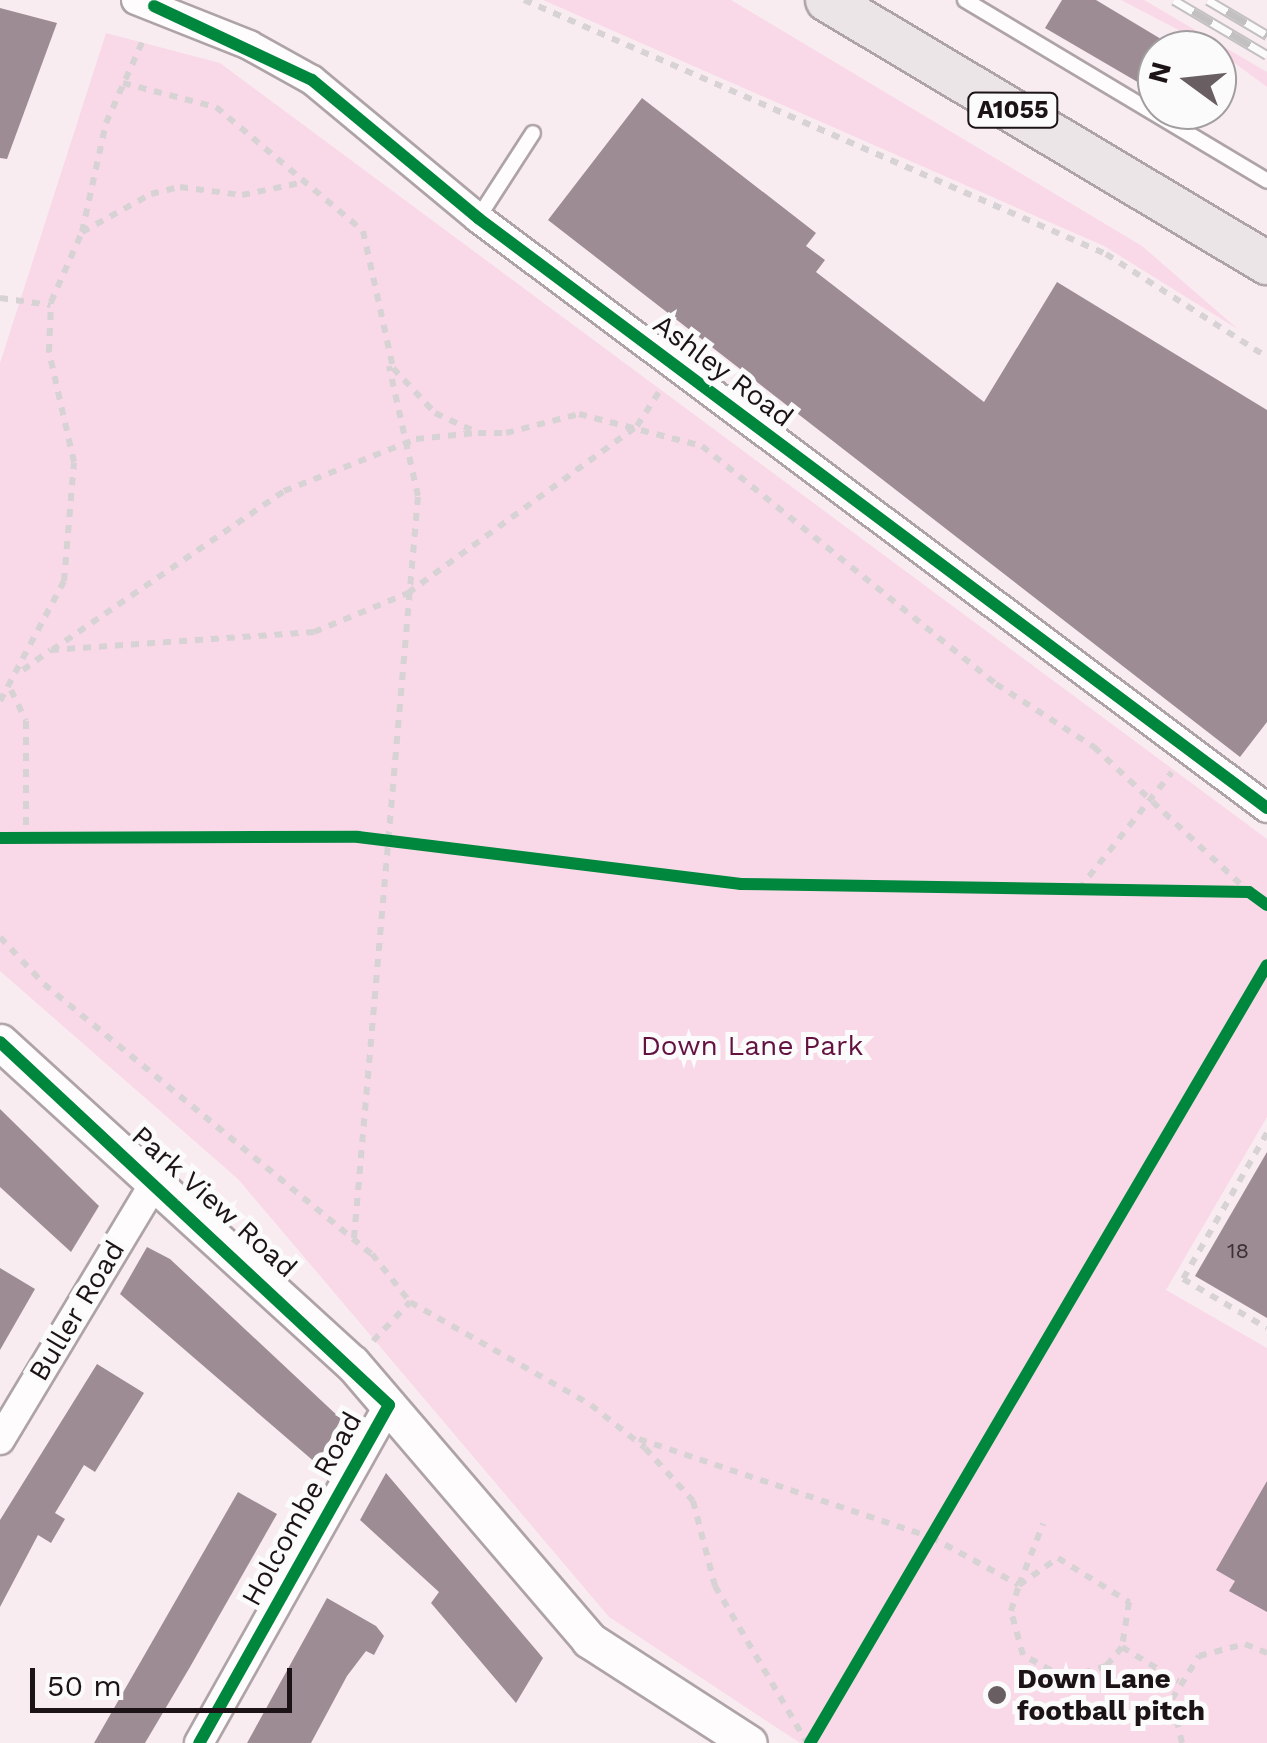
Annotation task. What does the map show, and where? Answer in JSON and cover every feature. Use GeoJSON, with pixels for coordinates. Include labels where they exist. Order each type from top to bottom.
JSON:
{"type":"FeatureCollection","features":[{"type":"Feature","properties":{"kind":"main road","name":"A1055"},"geometry":{"type":"LineString","coordinates":[[826,0],[1267,263]]}},
{"type":"Feature","properties":{"kind":"street","name":"Ashley Road"},"geometry":{"type":"LineString","coordinates":[[145,3],[312,80],[478,218],[1267,808]]}},
{"type":"Feature","properties":{"kind":"street","name":"Park View Road"},"geometry":{"type":"LineString","coordinates":[[0,1042],[352,1363],[589,1640],[749,1743]]}},
{"type":"Feature","properties":{"kind":"street","name":"Buller Road"},"geometry":{"type":"LineString","coordinates":[[0,1440],[154,1182]]}},
{"type":"Feature","properties":{"kind":"street","name":"Holcombe Road"},"geometry":{"type":"LineString","coordinates":[[199,1743],[390,1405]]}},
{"type":"Feature","properties":{"kind":"lane"},"geometry":{"type":"LineString","coordinates":[[965,0],[1267,180]]}},
{"type":"Feature","properties":{"kind":"lane"},"geometry":{"type":"LineString","coordinates":[[478,218],[533,133]]}},
{"type":"Feature","properties":{"kind":"path"},"geometry":{"type":"LineString","coordinates":[[524,0],[1106,254],[1267,357]]}},
{"type":"Feature","properties":{"kind":"path"},"geometry":{"type":"LineString","coordinates":[[0,702],[23,670],[64,581],[74,516],[70,430],[49,352],[50,304],[82,232],[98,152],[144,40],[145,3]]}},
{"type":"Feature","properties":{"kind":"path"},"geometry":{"type":"LineString","coordinates":[[123,84],[216,106],[364,231],[380,336],[409,442],[418,496],[377,839],[354,1239]]}},
{"type":"Feature","properties":{"kind":"path"},"geometry":{"type":"LineString","coordinates":[[82,232],[121,205],[166,190],[242,194],[306,182]]}},
{"type":"Feature","properties":{"kind":"path"},"geometry":{"type":"LineString","coordinates":[[0,298],[50,304]]}},
{"type":"Feature","properties":{"kind":"path"},"geometry":{"type":"LineString","coordinates":[[380,336],[413,393],[478,433]]}},
{"type":"Feature","properties":{"kind":"path"},"geometry":{"type":"LineString","coordinates":[[52,650],[314,632],[408,593],[636,426],[668,378]]}},
{"type":"Feature","properties":{"kind":"path"},"geometry":{"type":"LineString","coordinates":[[23,670],[284,491],[409,442],[579,414],[702,446],[996,684],[1094,746],[1249,892],[1267,904]]}},
{"type":"Feature","properties":{"kind":"path"},"geometry":{"type":"LineString","coordinates":[[11,690],[26,722],[20,838],[45,838]]}},
{"type":"Feature","properties":{"kind":"path"},"geometry":{"type":"LineString","coordinates":[[1079,889],[1179,764]]}},
{"type":"Feature","properties":{"kind":"path"},"geometry":{"type":"LineString","coordinates":[[377,839],[402,842]]}},
{"type":"Feature","properties":{"kind":"path"},"geometry":{"type":"LineString","coordinates":[[1059,888],[1096,889]]}},
{"type":"Feature","properties":{"kind":"path"},"geometry":{"type":"LineString","coordinates":[[1216,891],[1249,892]]}},
{"type":"Feature","properties":{"kind":"path"},"geometry":{"type":"LineString","coordinates":[[0,937],[44,984],[354,1239],[410,1302],[592,1406],[631,1437],[693,1501],[715,1586],[808,1743],[820,1726]]}},
{"type":"Feature","properties":{"kind":"path"},"geometry":{"type":"LineString","coordinates":[[1267,1133],[1183,1279],[1267,1328]]}},
{"type":"Feature","properties":{"kind":"path"},"geometry":{"type":"LineString","coordinates":[[352,1363],[410,1302]]}},
{"type":"Feature","properties":{"kind":"path"},"geometry":{"type":"LineString","coordinates":[[631,1437],[931,1538],[1020,1585]]}},
{"type":"Feature","properties":{"kind":"path"},"geometry":{"type":"LineString","coordinates":[[921,1554],[941,1520]]}},
{"type":"Feature","properties":{"kind":"path"},"geometry":{"type":"LineString","coordinates":[[1020,1585],[1058,1558],[1129,1602],[1122,1647],[1088,1675],[1065,1678],[1034,1666],[1012,1630],[1020,1585],[1042,1524]]}},
{"type":"Feature","properties":{"kind":"path"},"geometry":{"type":"LineString","coordinates":[[1122,1647],[1178,1681]]}},
{"type":"Feature","properties":{"kind":"path"},"geometry":{"type":"LineString","coordinates":[[1182,1743],[1173,1712],[1178,1681],[1215,1647],[1267,1652]]}},
{"type":"Feature","properties":{"kind":"green space"},"geometry":{"type":"Polygon","coordinates":[[[543,0],[731,0],[1142,246],[1239,330],[1104,246],[543,0]]]}},
{"type":"Feature","properties":{"kind":"green space"},"geometry":{"type":"Polygon","coordinates":[[[1121,0],[1144,0],[1195,30],[1179,30],[1121,0]]]}},
{"type":"Feature","properties":{"kind":"green space","name":"Down Lane Park"},"geometry":{"type":"Polygon","coordinates":[[[106,33],[220,63],[1267,839],[1267,1117],[1166,1290],[1267,1348],[1267,1743],[800,1743],[609,1617],[238,1179],[0,971],[0,363],[106,33]]]}},
{"type":"Feature","properties":{"kind":"green space"},"geometry":{"type":"Polygon","coordinates":[[[1237,54],[1267,72],[1267,87],[1237,65],[1237,54]]]}},
{"type":"Feature","properties":{"kind":"building"},"geometry":{"type":"Polygon","coordinates":[[[1062,0],[1096,0],[1146,30],[1137,30],[1137,82],[1045,28],[1062,0]]]}},
{"type":"Feature","properties":{"kind":"building"},"geometry":{"type":"Polygon","coordinates":[[[0,8],[57,23],[7,159],[0,158],[0,8]]]}},
{"type":"Feature","properties":{"kind":"building"},"geometry":{"type":"Polygon","coordinates":[[[642,98],[816,233],[806,246],[825,260],[816,272],[984,402],[1057,282],[1267,410],[1267,722],[1240,757],[548,220],[642,98]]]}},
{"type":"Feature","properties":{"kind":"building"},"geometry":{"type":"Polygon","coordinates":[[[0,1109],[99,1206],[71,1252],[0,1187],[0,1109]]]}},
{"type":"Feature","properties":{"kind":"building"},"geometry":{"type":"Polygon","coordinates":[[[1267,1152],[1267,1318],[1195,1276],[1267,1152]]]}},
{"type":"Feature","properties":{"kind":"building"},"geometry":{"type":"Polygon","coordinates":[[[147,1247],[170,1259],[341,1419],[317,1464],[120,1294],[147,1247]]]}},
{"type":"Feature","properties":{"kind":"building"},"geometry":{"type":"Polygon","coordinates":[[[0,1268],[35,1289],[0,1350],[0,1268]]]}},
{"type":"Feature","properties":{"kind":"building"},"geometry":{"type":"Polygon","coordinates":[[[97,1364],[144,1393],[95,1472],[84,1465],[55,1513],[65,1519],[51,1543],[38,1535],[0,1607],[0,1520],[97,1364]]]}},
{"type":"Feature","properties":{"kind":"building"},"geometry":{"type":"Polygon","coordinates":[[[386,1473],[543,1658],[516,1703],[431,1603],[439,1592],[360,1520],[386,1473]]]}},
{"type":"Feature","properties":{"kind":"building"},"geometry":{"type":"Polygon","coordinates":[[[1267,1481],[1267,1612],[1229,1591],[1235,1581],[1216,1570],[1267,1481]]]}},
{"type":"Feature","properties":{"kind":"building"},"geometry":{"type":"Polygon","coordinates":[[[238,1492],[277,1514],[190,1667],[145,1743],[94,1743],[238,1492]]]}},
{"type":"Feature","properties":{"kind":"building"},"geometry":{"type":"Polygon","coordinates":[[[327,1598],[376,1626],[384,1636],[374,1655],[366,1651],[347,1676],[311,1743],[247,1743],[327,1598]]]}},
{"type":"Feature","properties":{"kind":"railway"},"geometry":{"type":"LineString","coordinates":[[1174,0],[1267,55]]}},
{"type":"Feature","properties":{"kind":"railway"},"geometry":{"type":"LineString","coordinates":[[1208,0],[1267,35]]}},
{"type":"Feature","properties":{"kind":"cycle path"},"geometry":{"type":"LineString","coordinates":[[154,6],[312,80],[478,218],[1267,808]]}},
{"type":"Feature","properties":{"kind":"cycle path"},"geometry":{"type":"LineString","coordinates":[[0,838],[358,837],[741,884],[1249,892],[1267,905]]}},
{"type":"Feature","properties":{"kind":"cycle path"},"geometry":{"type":"LineString","coordinates":[[810,1743],[1267,965]]}},
{"type":"Feature","properties":{"kind":"cycle path"},"geometry":{"type":"LineString","coordinates":[[0,1042],[389,1405],[199,1743]]}},
{"type":"Feature","properties":{"kind":"place","name":"Down Lane football pitch"},"geometry":{"type":"Point","coordinates":[997,1695]}}]}
